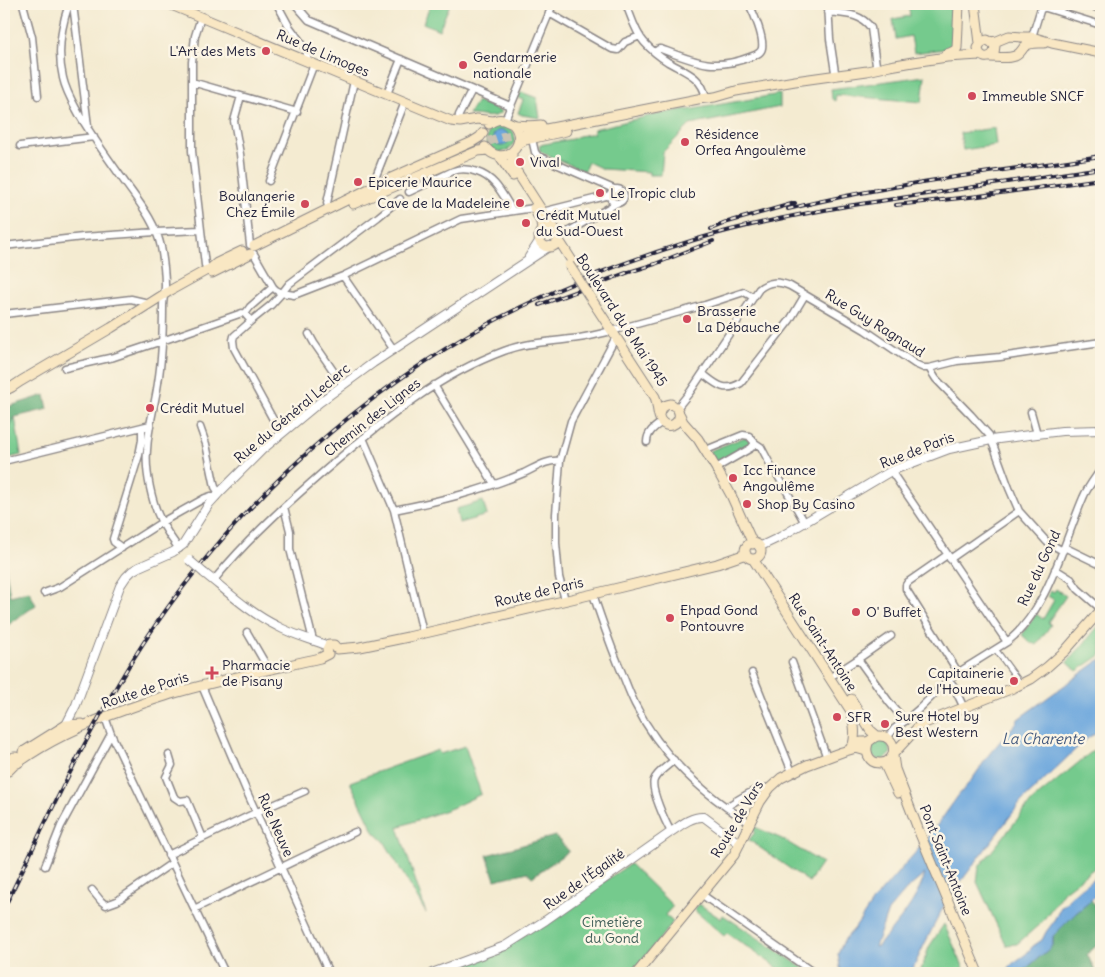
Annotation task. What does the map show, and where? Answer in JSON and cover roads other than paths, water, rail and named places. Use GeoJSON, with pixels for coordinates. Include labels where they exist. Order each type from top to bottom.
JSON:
{"type":"FeatureCollection","features":[{"type":"Feature","properties":{"kind":"main road","name":"Rue de Limoges"},"geometry":{"type":"LineString","coordinates":[[169,4],[451,121],[476,122],[484,132]]}},
{"type":"Feature","properties":{"kind":"main road"},"geometry":{"type":"LineString","coordinates":[[913,62],[955,50],[958,39],[959,4]]}},
{"type":"Feature","properties":{"kind":"main road"},"geometry":{"type":"LineString","coordinates":[[975,4],[983,46]]}},
{"type":"Feature","properties":{"kind":"main road"},"geometry":{"type":"LineString","coordinates":[[978,4],[984,57],[1010,57],[1019,54],[1025,46],[1032,43],[1052,43]]}},
{"type":"Feature","properties":{"kind":"main road"},"geometry":{"type":"LineString","coordinates":[[1088,4],[1101,8]]}},
{"type":"Feature","properties":{"kind":"main road"},"geometry":{"type":"LineString","coordinates":[[795,81],[817,79],[835,72],[868,71],[948,57],[1009,36],[1032,37],[1101,53]]}},
{"type":"Feature","properties":{"kind":"main road"},"geometry":{"type":"LineString","coordinates":[[1018,37],[1022,41],[1023,49]]}},
{"type":"Feature","properties":{"kind":"main road"},"geometry":{"type":"LineString","coordinates":[[983,46],[994,45],[995,51],[990,57]]}},
{"type":"Feature","properties":{"kind":"main road"},"geometry":{"type":"LineString","coordinates":[[484,132],[483,142],[492,154],[499,156],[507,155],[529,136],[579,123],[706,96],[715,97],[736,91],[835,72],[876,65],[890,66]]}},
{"type":"Feature","properties":{"kind":"main road"},"geometry":{"type":"LineString","coordinates":[[377,190],[419,165],[472,142],[480,137],[487,125],[493,121],[538,126],[588,116],[645,109]]}},
{"type":"Feature","properties":{"kind":"main road","name":"Rue de Limoges"},"geometry":{"type":"LineString","coordinates":[[462,121],[477,119],[493,121]]}},
{"type":"Feature","properties":{"kind":"main road"},"geometry":{"type":"LineString","coordinates":[[509,122],[518,131],[518,144]]}},
{"type":"Feature","properties":{"kind":"main road"},"geometry":{"type":"LineString","coordinates":[[111,328],[134,317],[209,271],[217,263],[252,250],[377,190],[475,146]]}},
{"type":"Feature","properties":{"kind":"main road"},"geometry":{"type":"LineString","coordinates":[[252,250],[328,205],[452,167],[478,151],[488,150]]}},
{"type":"Feature","properties":{"kind":"main road"},"geometry":{"type":"LineString","coordinates":[[499,156],[538,210],[556,230],[555,242],[544,245],[540,240],[542,230],[538,210],[515,169],[512,152]]}},
{"type":"Feature","properties":{"kind":"main road"},"geometry":{"type":"LineString","coordinates":[[542,230],[547,227],[553,228]]}},
{"type":"Feature","properties":{"kind":"main road","name":"Boulevard du 8 Mai 1945"},"geometry":{"type":"LineString","coordinates":[[555,242],[560,242],[633,361],[656,400],[664,421]]}},
{"type":"Feature","properties":{"kind":"main road"},"geometry":{"type":"LineString","coordinates":[[4,391],[111,328],[147,304],[164,297]]}},
{"type":"Feature","properties":{"kind":"main road","name":"Boulevard du 8 Mai 1945"},"geometry":{"type":"LineString","coordinates":[[633,361],[661,396],[676,409],[683,422],[696,435],[706,450],[731,495],[753,551]]}},
{"type":"Feature","properties":{"kind":"main road"},"geometry":{"type":"LineString","coordinates":[[4,384],[20,380]]}},
{"type":"Feature","properties":{"kind":"main road"},"geometry":{"type":"LineString","coordinates":[[664,406],[676,409],[678,420],[674,424],[664,421],[661,408],[664,406]]}},
{"type":"Feature","properties":{"kind":"main road"},"geometry":{"type":"LineString","coordinates":[[664,421],[678,426],[690,435],[726,495],[753,551]]}},
{"type":"Feature","properties":{"kind":"main road","name":"Route de Paris"},"geometry":{"type":"LineString","coordinates":[[9,766],[87,723],[174,693],[320,658],[331,650],[360,647],[589,595],[717,564],[753,551]]}},
{"type":"Feature","properties":{"kind":"main road","name":"Rue Saint-Antoine"},"geometry":{"type":"LineString","coordinates":[[753,551],[835,674],[870,730],[873,738]]}},
{"type":"Feature","properties":{"kind":"main road","name":"Rue Saint-Antoine"},"geometry":{"type":"LineString","coordinates":[[753,551],[851,711],[855,727],[853,746]]}},
{"type":"Feature","properties":{"kind":"main road"},"geometry":{"type":"LineString","coordinates":[[892,748],[884,736],[873,738],[866,747],[866,751],[872,760],[879,763],[887,762],[892,748],[905,742],[920,725],[1021,684],[1057,659],[1101,610]]}},
{"type":"Feature","properties":{"kind":"main road"},"geometry":{"type":"LineString","coordinates":[[851,711],[873,738]]}},
{"type":"Feature","properties":{"kind":"main road","name":"Route de Paris"},"geometry":{"type":"LineString","coordinates":[[9,766],[34,744],[66,725],[87,723]]}},
{"type":"Feature","properties":{"kind":"main road","name":"Route de Vars"},"geometry":{"type":"LineString","coordinates":[[842,752],[873,738]]}},
{"type":"Feature","properties":{"kind":"main road","name":"Route de Vars"},"geometry":{"type":"LineString","coordinates":[[637,973],[725,865],[740,844],[760,802],[777,781],[807,765],[842,752],[856,748],[866,751]]}},
{"type":"Feature","properties":{"kind":"main road","name":"Pont Saint-Antoine"},"geometry":{"type":"LineString","coordinates":[[892,748],[892,771],[900,796],[973,973]]}},
{"type":"Feature","properties":{"kind":"main road","name":"Pont Saint-Antoine"},"geometry":{"type":"LineString","coordinates":[[884,763],[892,771],[978,973]]}},
{"type":"Feature","properties":{"kind":"street"},"geometry":{"type":"LineString","coordinates":[[22,4],[32,37],[38,96]]}},
{"type":"Feature","properties":{"kind":"street"},"geometry":{"type":"LineString","coordinates":[[69,4],[63,21],[60,42],[60,65],[67,94],[89,130],[146,211],[161,247],[165,284],[162,342],[158,384],[146,452],[153,497],[163,524],[173,541],[189,560],[261,618],[293,634],[313,640],[331,650]]}},
{"type":"Feature","properties":{"kind":"street"},"geometry":{"type":"LineString","coordinates":[[73,4],[89,130]]}},
{"type":"Feature","properties":{"kind":"street"},"geometry":{"type":"LineString","coordinates":[[269,181],[296,112],[311,63],[306,49],[276,4]]}},
{"type":"Feature","properties":{"kind":"street"},"geometry":{"type":"LineString","coordinates":[[295,4],[309,20],[510,106]]}},
{"type":"Feature","properties":{"kind":"street"},"geometry":{"type":"LineString","coordinates":[[509,122],[510,106],[553,4]]}},
{"type":"Feature","properties":{"kind":"street"},"geometry":{"type":"LineString","coordinates":[[626,4],[640,36],[654,52],[695,77],[706,96]]}},
{"type":"Feature","properties":{"kind":"street"},"geometry":{"type":"LineString","coordinates":[[654,52],[661,49],[689,60],[722,65],[758,54],[762,48],[761,36],[749,4]]}},
{"type":"Feature","properties":{"kind":"street"},"geometry":{"type":"LineString","coordinates":[[828,4],[830,39],[835,72]]}},
{"type":"Feature","properties":{"kind":"street"},"geometry":{"type":"LineString","coordinates":[[1032,37],[1040,9],[1043,8],[1101,25]]}},
{"type":"Feature","properties":{"kind":"street"},"geometry":{"type":"LineString","coordinates":[[828,12],[862,18],[869,25],[876,65]]}},
{"type":"Feature","properties":{"kind":"street"},"geometry":{"type":"LineString","coordinates":[[549,13],[612,49],[618,50],[625,42],[640,36]]}},
{"type":"Feature","properties":{"kind":"street"},"geometry":{"type":"LineString","coordinates":[[201,17],[195,36],[192,82],[192,151],[200,230],[205,265],[209,271]]}},
{"type":"Feature","properties":{"kind":"street"},"geometry":{"type":"LineString","coordinates":[[387,94],[401,60]]}},
{"type":"Feature","properties":{"kind":"street"},"geometry":{"type":"LineString","coordinates":[[328,205],[354,81]]}},
{"type":"Feature","properties":{"kind":"street"},"geometry":{"type":"LineString","coordinates":[[192,82],[296,112]]}},
{"type":"Feature","properties":{"kind":"street"},"geometry":{"type":"LineString","coordinates":[[462,121],[458,115],[472,90]]}},
{"type":"Feature","properties":{"kind":"street"},"geometry":{"type":"LineString","coordinates":[[241,96],[234,121],[252,250],[273,287],[282,293],[294,295],[343,276],[461,218],[513,211],[538,210],[610,196],[616,190]]}},
{"type":"Feature","properties":{"kind":"street"},"geometry":{"type":"LineString","coordinates":[[377,190],[376,176],[405,102]]}},
{"type":"Feature","properties":{"kind":"street"},"geometry":{"type":"LineString","coordinates":[[529,136],[538,156],[616,190],[620,190],[624,195],[623,201],[575,228],[555,242]]}},
{"type":"Feature","properties":{"kind":"street"},"geometry":{"type":"LineString","coordinates":[[20,146],[94,137]]}},
{"type":"Feature","properties":{"kind":"street"},"geometry":{"type":"LineString","coordinates":[[409,192],[452,167],[471,170],[488,177],[497,186],[513,211]]}},
{"type":"Feature","properties":{"kind":"street"},"geometry":{"type":"LineString","coordinates":[[610,196],[617,203]]}},
{"type":"Feature","properties":{"kind":"street"},"geometry":{"type":"LineString","coordinates":[[281,434],[233,344],[234,336],[271,305],[290,284],[400,199]]}},
{"type":"Feature","properties":{"kind":"street"},"geometry":{"type":"LineString","coordinates":[[572,264],[564,242],[566,237],[575,228]]}},
{"type":"Feature","properties":{"kind":"street"},"geometry":{"type":"LineString","coordinates":[[4,246],[83,237],[200,230]]}},
{"type":"Feature","properties":{"kind":"street"},"geometry":{"type":"LineString","coordinates":[[525,263],[540,240]]}},
{"type":"Feature","properties":{"kind":"street","name":"Rue du Général Leclerc"},"geometry":{"type":"LineString","coordinates":[[66,725],[76,704],[120,586],[126,577],[139,567],[179,549],[217,495],[281,434],[343,384],[555,242]]}},
{"type":"Feature","properties":{"kind":"street"},"geometry":{"type":"LineString","coordinates":[[343,276],[394,350]]}},
{"type":"Feature","properties":{"kind":"street","name":"Rue Guy Ragnaud"},"geometry":{"type":"LineString","coordinates":[[754,297],[763,286],[773,282],[784,283],[865,330],[915,364],[929,368],[936,379],[985,430],[994,446],[1019,511],[1046,542],[1101,565]]}},
{"type":"Feature","properties":{"kind":"street"},"geometry":{"type":"LineString","coordinates":[[245,314],[250,307],[273,287]]}},
{"type":"Feature","properties":{"kind":"street","name":"Chemin des Lignes"},"geometry":{"type":"LineString","coordinates":[[214,580],[254,536],[311,482],[407,403],[434,385],[504,350],[536,343],[616,336],[639,324],[724,299],[741,292],[754,297]]}},
{"type":"Feature","properties":{"kind":"street"},"geometry":{"type":"LineString","coordinates":[[702,374],[723,387],[741,384],[790,320],[805,295]]}},
{"type":"Feature","properties":{"kind":"street"},"geometry":{"type":"LineString","coordinates":[[676,409],[687,396],[754,297]]}},
{"type":"Feature","properties":{"kind":"street"},"geometry":{"type":"LineString","coordinates":[[4,314],[131,299],[147,304]]}},
{"type":"Feature","properties":{"kind":"street"},"geometry":{"type":"LineString","coordinates":[[65,368],[114,357],[242,313],[251,321]]}},
{"type":"Feature","properties":{"kind":"street"},"geometry":{"type":"LineString","coordinates":[[309,334],[343,384]]}},
{"type":"Feature","properties":{"kind":"street"},"geometry":{"type":"LineString","coordinates":[[566,600],[559,577],[556,543],[560,461],[571,421],[616,336]]}},
{"type":"Feature","properties":{"kind":"street"},"geometry":{"type":"LineString","coordinates":[[929,368],[956,361],[1101,342]]}},
{"type":"Feature","properties":{"kind":"street"},"geometry":{"type":"LineString","coordinates":[[434,385],[494,484]]}},
{"type":"Feature","properties":{"kind":"street"},"geometry":{"type":"LineString","coordinates":[[1031,412],[1037,434]]}},
{"type":"Feature","properties":{"kind":"street"},"geometry":{"type":"LineString","coordinates":[[647,442],[649,433],[664,421]]}},
{"type":"Feature","properties":{"kind":"street"},"geometry":{"type":"LineString","coordinates":[[8,460],[150,425]]}},
{"type":"Feature","properties":{"kind":"street"},"geometry":{"type":"LineString","coordinates":[[122,548],[113,539],[139,455],[142,427]]}},
{"type":"Feature","properties":{"kind":"street"},"geometry":{"type":"LineString","coordinates":[[44,593],[60,587],[206,498],[217,495],[200,427]]}},
{"type":"Feature","properties":{"kind":"street","name":"Rue de Paris"},"geometry":{"type":"LineString","coordinates":[[753,551],[780,538],[892,471],[949,449],[991,440],[1062,430],[1101,430]]}},
{"type":"Feature","properties":{"kind":"street"},"geometry":{"type":"LineString","coordinates":[[706,450],[747,435],[752,437],[755,443],[761,447],[805,523]]}},
{"type":"Feature","properties":{"kind":"street"},"geometry":{"type":"LineString","coordinates":[[363,438],[394,510],[423,632]]}},
{"type":"Feature","properties":{"kind":"street"},"geometry":{"type":"LineString","coordinates":[[716,468],[751,448],[755,443]]}},
{"type":"Feature","properties":{"kind":"street"},"geometry":{"type":"LineString","coordinates":[[394,510],[435,502],[471,492],[552,461],[560,461]]}},
{"type":"Feature","properties":{"kind":"street","name":"Rue du Gond"},"geometry":{"type":"LineString","coordinates":[[892,748],[894,729],[958,672],[996,650],[1018,633],[1032,614],[1047,587],[1056,569],[1084,496],[1101,469]]}},
{"type":"Feature","properties":{"kind":"street"},"geometry":{"type":"LineString","coordinates":[[892,471],[1007,642]]}},
{"type":"Feature","properties":{"kind":"street"},"geometry":{"type":"LineString","coordinates":[[284,507],[290,531],[290,548],[313,640]]}},
{"type":"Feature","properties":{"kind":"street"},"geometry":{"type":"LineString","coordinates":[[958,672],[906,589],[906,585],[1019,511]]}},
{"type":"Feature","properties":{"kind":"street"},"geometry":{"type":"LineString","coordinates":[[1056,569],[1071,579],[1078,589],[1101,610]]}},
{"type":"Feature","properties":{"kind":"street"},"geometry":{"type":"LineString","coordinates":[[589,595],[635,703],[650,729],[674,760],[707,792],[750,823]]}},
{"type":"Feature","properties":{"kind":"street"},"geometry":{"type":"LineString","coordinates":[[247,632],[269,670]]}},
{"type":"Feature","properties":{"kind":"street"},"geometry":{"type":"LineString","coordinates":[[835,674],[891,636]]}},
{"type":"Feature","properties":{"kind":"street"},"geometry":{"type":"LineString","coordinates":[[996,650],[1021,684]]}},
{"type":"Feature","properties":{"kind":"street"},"geometry":{"type":"LineString","coordinates":[[858,659],[905,721]]}},
{"type":"Feature","properties":{"kind":"street"},"geometry":{"type":"LineString","coordinates":[[792,662],[827,758]]}},
{"type":"Feature","properties":{"kind":"street"},"geometry":{"type":"LineString","coordinates":[[752,673],[792,772]]}},
{"type":"Feature","properties":{"kind":"street"},"geometry":{"type":"LineString","coordinates":[[949,680],[964,708]]}},
{"type":"Feature","properties":{"kind":"street","name":"Rue Neuve"},"geometry":{"type":"LineString","coordinates":[[202,686],[256,812],[329,973]]}},
{"type":"Feature","properties":{"kind":"street"},"geometry":{"type":"LineString","coordinates":[[105,717],[111,734],[225,973]]}},
{"type":"Feature","properties":{"kind":"street","name":"Route de Paris"},"geometry":{"type":"LineString","coordinates":[[29,754],[66,725]]}},
{"type":"Feature","properties":{"kind":"street"},"geometry":{"type":"LineString","coordinates":[[44,866],[61,826],[111,734]]}},
{"type":"Feature","properties":{"kind":"street"},"geometry":{"type":"LineString","coordinates":[[169,755],[172,765],[166,777],[174,797],[180,801],[187,800],[203,838]]}},
{"type":"Feature","properties":{"kind":"street"},"geometry":{"type":"LineString","coordinates":[[671,832],[664,818],[653,784],[656,776],[674,760]]}},
{"type":"Feature","properties":{"kind":"street"},"geometry":{"type":"LineString","coordinates":[[726,807],[758,788],[770,788]]}},
{"type":"Feature","properties":{"kind":"street"},"geometry":{"type":"LineString","coordinates":[[168,855],[256,812],[305,791]]}},
{"type":"Feature","properties":{"kind":"street","name":"Rue de l'Égalité"},"geometry":{"type":"LineString","coordinates":[[435,973],[508,944],[546,920],[684,823],[701,816],[712,822],[740,844]]}},
{"type":"Feature","properties":{"kind":"street"},"geometry":{"type":"LineString","coordinates":[[194,909],[355,832]]}},
{"type":"Feature","properties":{"kind":"street"},"geometry":{"type":"LineString","coordinates":[[92,890],[106,905],[117,901],[172,863]]}},
{"type":"Feature","properties":{"kind":"street"},"geometry":{"type":"LineString","coordinates":[[701,894],[814,973]]}},
{"type":"Feature","properties":{"kind":"water"},"geometry":{"type":"Polygon","coordinates":[[[498,130],[504,130],[509,135],[507,144],[498,146],[493,141],[493,135],[498,130]]]}},
{"type":"Feature","properties":{"kind":"water","name":"La Charente"},"geometry":{"type":"Polygon","coordinates":[[[1101,659],[1101,731],[1089,737],[1021,802],[947,900],[911,973],[841,973],[838,954],[844,940],[855,928],[873,901],[928,838],[990,753],[1018,719],[1101,659]],[[925,874],[906,890],[888,911],[875,947],[878,946],[905,912],[925,874]]]}},
{"type":"Feature","properties":{"kind":"water"},"geometry":{"type":"Polygon","coordinates":[[[1101,874],[1101,890],[1053,936],[1049,949],[1021,973],[1005,973],[1012,964],[1042,940],[1061,907],[1070,897],[1101,874]]]}},
{"type":"Feature","properties":{"kind":"tunnel"},"geometry":{"type":"LineString","coordinates":[[475,146],[501,137],[523,133]]}},
{"type":"Feature","properties":{"kind":"railway"},"geometry":{"type":"LineString","coordinates":[[788,209],[905,185],[1101,156]]}},
{"type":"Feature","properties":{"kind":"railway"},"geometry":{"type":"LineString","coordinates":[[4,908],[105,706],[144,642],[177,596],[212,551],[249,509],[289,469],[376,396],[422,364],[470,334],[551,293],[637,259],[694,240],[751,225],[828,209],[1101,168]]}},
{"type":"Feature","properties":{"kind":"railway"},"geometry":{"type":"LineString","coordinates":[[896,205],[979,196],[1101,179]]}},
{"type":"Feature","properties":{"kind":"railway"},"geometry":{"type":"LineString","coordinates":[[711,229],[728,222],[795,203]]}},
{"type":"Feature","properties":{"kind":"railway"},"geometry":{"type":"LineString","coordinates":[[539,305],[655,264],[713,241]]}},
{"type":"Feature","properties":{"kind":"place","name":"L'Art des Mets"},"geometry":{"type":"Point","coordinates":[266,51]}},
{"type":"Feature","properties":{"kind":"place","name":"Gendarmerie nationale"},"geometry":{"type":"Point","coordinates":[463,65]}},
{"type":"Feature","properties":{"kind":"place","name":"Immeuble SNCF"},"geometry":{"type":"Point","coordinates":[972,96]}},
{"type":"Feature","properties":{"kind":"place","name":"Résidence Orfea Angoulème"},"geometry":{"type":"Point","coordinates":[685,142]}},
{"type":"Feature","properties":{"kind":"place","name":"Vival"},"geometry":{"type":"Point","coordinates":[520,162]}},
{"type":"Feature","properties":{"kind":"place","name":"Epicerie Maurice"},"geometry":{"type":"Point","coordinates":[358,182]}},
{"type":"Feature","properties":{"kind":"place","name":"Le Tropic club"},"geometry":{"type":"Point","coordinates":[600,193]}},
{"type":"Feature","properties":{"kind":"place","name":"Cave de la Madeleine"},"geometry":{"type":"Point","coordinates":[520,203]}},
{"type":"Feature","properties":{"kind":"place","name":"Boulangerie Chez Émile"},"geometry":{"type":"Point","coordinates":[305,204]}},
{"type":"Feature","properties":{"kind":"place","name":"Crédit Mutuel du Sud-Ouest"},"geometry":{"type":"Point","coordinates":[526,223]}},
{"type":"Feature","properties":{"kind":"place","name":"Brasserie La Débauche"},"geometry":{"type":"Point","coordinates":[687,319]}},
{"type":"Feature","properties":{"kind":"place","name":"Crédit Mutuel"},"geometry":{"type":"Point","coordinates":[150,408]}},
{"type":"Feature","properties":{"kind":"place","name":"Icc Finance Angoulême"},"geometry":{"type":"Point","coordinates":[733,478]}},
{"type":"Feature","properties":{"kind":"place","name":"Shop By Casino"},"geometry":{"type":"Point","coordinates":[747,504]}},
{"type":"Feature","properties":{"kind":"place","name":"O' Buffet"},"geometry":{"type":"Point","coordinates":[856,612]}},
{"type":"Feature","properties":{"kind":"place","name":"Ehpad Gond Pontouvre"},"geometry":{"type":"Point","coordinates":[670,618]}},
{"type":"Feature","properties":{"kind":"place","name":"Pharmacie de Pisany"},"geometry":{"type":"Point","coordinates":[212,673]}},
{"type":"Feature","properties":{"kind":"place","name":"Capitainerie de l'Houmeau"},"geometry":{"type":"Point","coordinates":[1014,681]}},
{"type":"Feature","properties":{"kind":"place","name":"SFR"},"geometry":{"type":"Point","coordinates":[837,717]}},
{"type":"Feature","properties":{"kind":"place","name":"Sure Hotel by Best Western"},"geometry":{"type":"Point","coordinates":[885,724]}},
{"type":"Feature","properties":{"kind":"park label","name":"Cimetière du Gond"},"geometry":{"type":"Point","coordinates":[612,930]}}]}
